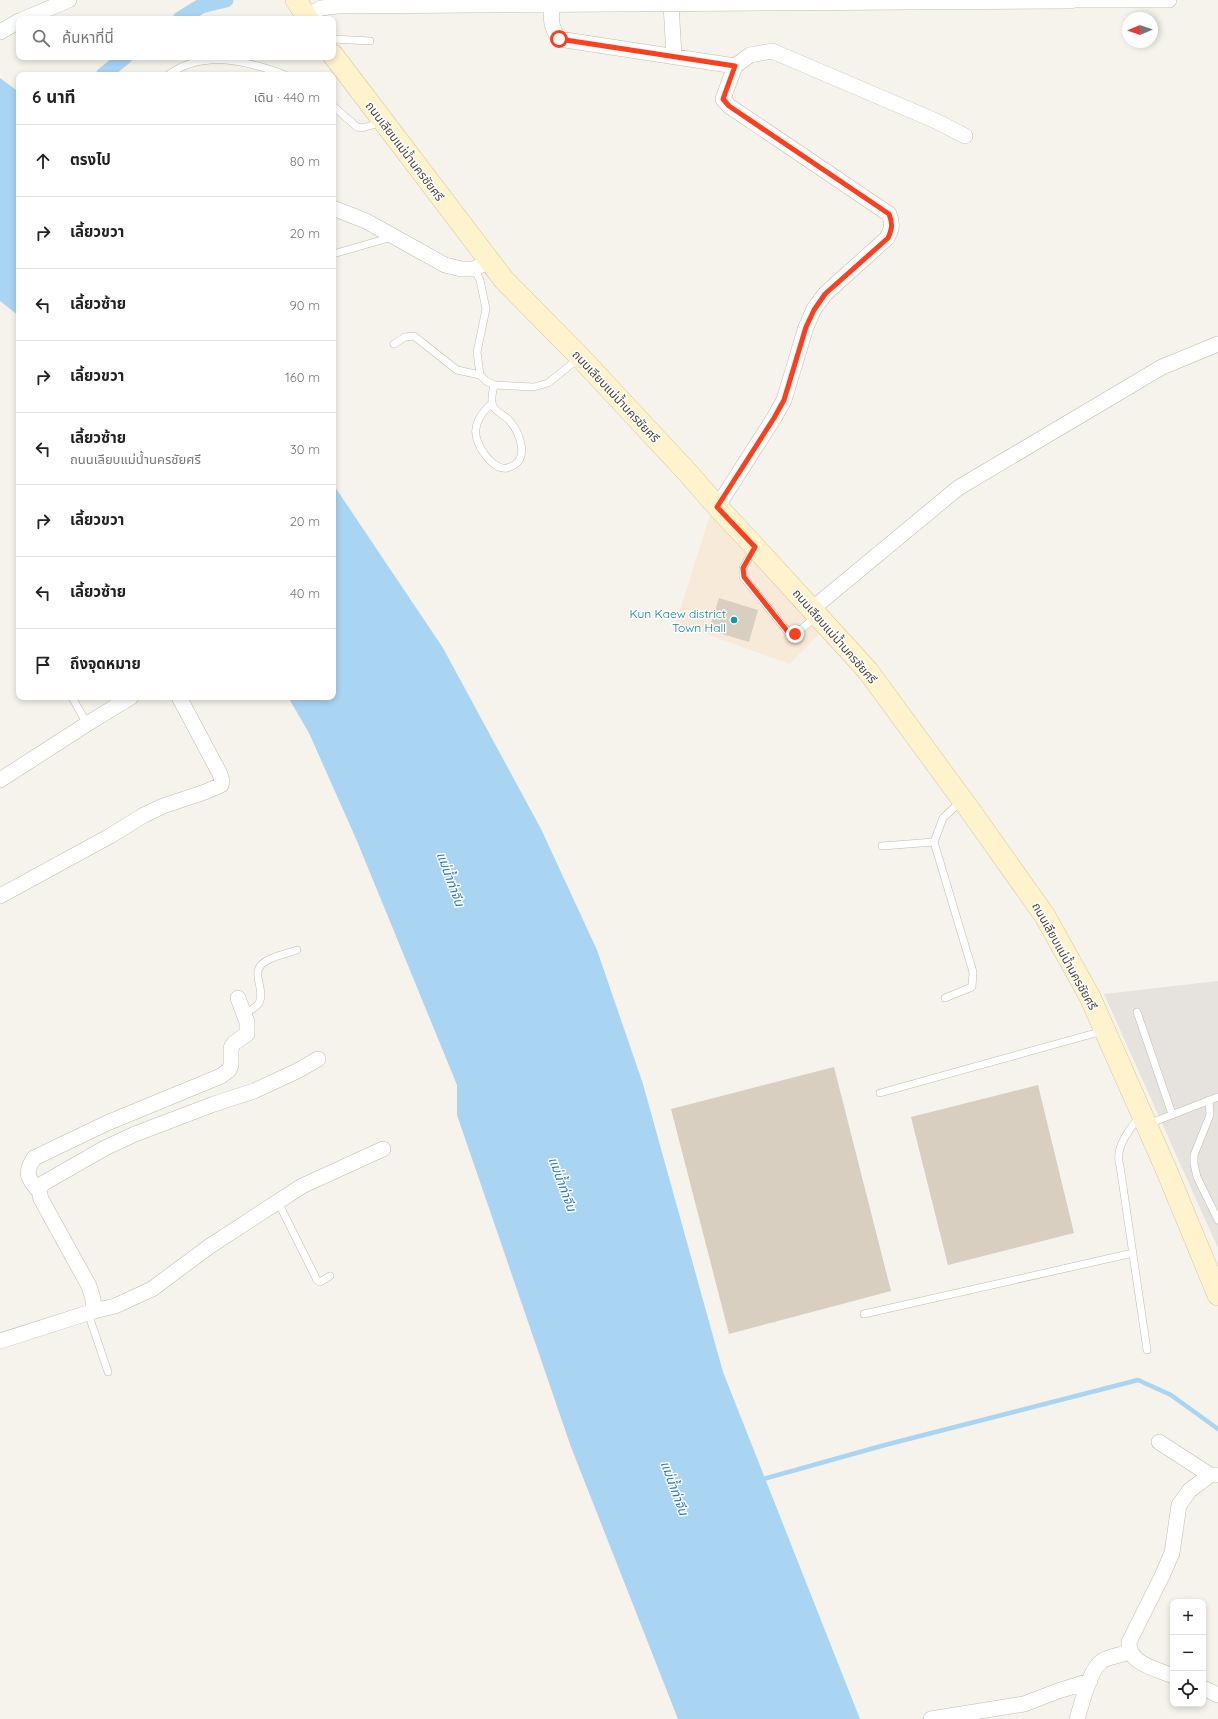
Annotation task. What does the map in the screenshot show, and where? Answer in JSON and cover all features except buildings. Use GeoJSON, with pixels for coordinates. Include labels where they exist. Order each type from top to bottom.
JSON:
{"type":"FeatureCollection","features":[{"type":"Feature","properties":{"kind":"main road","name":"ถนนเลียบแม่น้ำนครชัยศรี"},"geometry":{"type":"LineString","coordinates":[[336,59],[383,122],[481,265],[504,280],[580,357],[868,671],[1045,916],[1090,997],[1144,1119],[1218,1295]]}},
{"type":"Feature","properties":{"kind":"street"},"geometry":{"type":"LineString","coordinates":[[31,16],[69,0]]}},
{"type":"Feature","properties":{"kind":"street"},"geometry":{"type":"LineString","coordinates":[[303,11],[337,6],[462,4],[1169,0]]}},
{"type":"Feature","properties":{"kind":"street"},"geometry":{"type":"LineString","coordinates":[[552,4],[551,24],[553,31],[559,39],[735,66]]}},
{"type":"Feature","properties":{"kind":"street"},"geometry":{"type":"LineString","coordinates":[[671,4],[674,56]]}},
{"type":"Feature","properties":{"kind":"street"},"geometry":{"type":"LineString","coordinates":[[0,32],[16,23]]}},
{"type":"Feature","properties":{"kind":"street"},"geometry":{"type":"LineString","coordinates":[[717,507],[761,440],[780,406],[791,378],[806,327],[814,310],[825,294],[888,238],[892,223],[889,214],[729,106],[723,99],[735,66],[750,55],[772,50],[936,121],[965,136]]}},
{"type":"Feature","properties":{"kind":"street"},"geometry":{"type":"LineString","coordinates":[[336,209],[366,221],[446,265],[461,269],[481,265]]}},
{"type":"Feature","properties":{"kind":"street"},"geometry":{"type":"LineString","coordinates":[[814,612],[958,488],[1162,367],[1218,344]]}},
{"type":"Feature","properties":{"kind":"street"},"geometry":{"type":"LineString","coordinates":[[0,780],[86,722],[126,700]]}},
{"type":"Feature","properties":{"kind":"street"},"geometry":{"type":"LineString","coordinates":[[0,896],[103,840],[144,815],[163,806],[205,792],[221,784],[222,780],[220,774],[181,700]]}},
{"type":"Feature","properties":{"kind":"street"},"geometry":{"type":"LineString","coordinates":[[91,1312],[93,1299],[89,1286],[41,1199],[39,1191],[30,1182],[28,1176],[29,1166],[34,1158],[107,1123],[221,1076],[229,1070],[231,1066],[232,1048],[234,1044],[247,1034],[244,1014],[238,998]]}},
{"type":"Feature","properties":{"kind":"street"},"geometry":{"type":"LineString","coordinates":[[39,1191],[42,1184],[49,1179],[111,1145],[135,1134],[214,1104],[254,1091],[297,1071],[318,1059]]}},
{"type":"Feature","properties":{"kind":"street"},"geometry":{"type":"LineString","coordinates":[[0,1341],[91,1312],[115,1306],[152,1290],[210,1246],[302,1186],[383,1149]]}},
{"type":"Feature","properties":{"kind":"street"},"geometry":{"type":"LineString","coordinates":[[1159,1442],[1214,1475],[1190,1490],[1179,1505],[1172,1553],[1129,1642],[1130,1652],[1137,1660],[1170,1675]]}},
{"type":"Feature","properties":{"kind":"street"},"geometry":{"type":"LineString","coordinates":[[1077,1719],[1090,1682],[1099,1664],[1104,1660],[1130,1652]]}},
{"type":"Feature","properties":{"kind":"street"},"geometry":{"type":"LineString","coordinates":[[931,1719],[1024,1704],[1058,1691],[1090,1682]]}},
{"type":"Feature","properties":{"kind":"street"},"geometry":{"type":"LineString","coordinates":[[1206,1689],[1218,1695]]}},
{"type":"Feature","properties":{"kind":"lane"},"geometry":{"type":"LineString","coordinates":[[336,39],[370,41]]}},
{"type":"Feature","properties":{"kind":"lane"},"geometry":{"type":"LineString","coordinates":[[173,72],[183,66],[203,60]]}},
{"type":"Feature","properties":{"kind":"lane"},"geometry":{"type":"LineString","coordinates":[[235,60],[262,66],[277,72]]}},
{"type":"Feature","properties":{"kind":"lane"},"geometry":{"type":"LineString","coordinates":[[336,109],[357,127],[362,128],[383,122]]}},
{"type":"Feature","properties":{"kind":"lane"},"geometry":{"type":"LineString","coordinates":[[336,253],[394,236]]}},
{"type":"Feature","properties":{"kind":"lane"},"geometry":{"type":"LineString","coordinates":[[480,375],[477,352],[486,309],[480,280],[481,265]]}},
{"type":"Feature","properties":{"kind":"lane"},"geometry":{"type":"LineString","coordinates":[[394,344],[405,337],[414,336],[458,370],[480,375],[486,381],[494,385],[534,386],[548,383],[580,357]]}},
{"type":"Feature","properties":{"kind":"lane"},"geometry":{"type":"LineString","coordinates":[[492,403],[478,420],[476,436],[481,448],[491,461],[498,468],[507,468],[517,462],[522,454],[522,443],[508,419],[496,410],[492,403],[494,385]]}},
{"type":"Feature","properties":{"kind":"lane"},"geometry":{"type":"LineString","coordinates":[[755,547],[743,568],[744,577],[788,632],[795,634],[814,612]]}},
{"type":"Feature","properties":{"kind":"lane"},"geometry":{"type":"LineString","coordinates":[[74,700],[86,722]]}},
{"type":"Feature","properties":{"kind":"lane"},"geometry":{"type":"LineString","coordinates":[[945,998],[972,987],[973,972],[934,842],[942,818],[962,800]]}},
{"type":"Feature","properties":{"kind":"lane"},"geometry":{"type":"LineString","coordinates":[[882,846],[934,842]]}},
{"type":"Feature","properties":{"kind":"lane"},"geometry":{"type":"LineString","coordinates":[[244,1014],[256,1007],[261,997],[258,973],[259,968],[263,963],[297,950]]}},
{"type":"Feature","properties":{"kind":"lane"},"geometry":{"type":"LineString","coordinates":[[1137,1012],[1172,1114]]}},
{"type":"Feature","properties":{"kind":"lane"},"geometry":{"type":"LineString","coordinates":[[880,1093],[1105,1030]]}},
{"type":"Feature","properties":{"kind":"lane"},"geometry":{"type":"LineString","coordinates":[[1147,1350],[1118,1158],[1126,1134],[1144,1119],[1172,1114],[1218,1096]]}},
{"type":"Feature","properties":{"kind":"lane"},"geometry":{"type":"LineString","coordinates":[[1209,1100],[1210,1115],[1194,1155],[1194,1164],[1197,1177],[1218,1220]]}},
{"type":"Feature","properties":{"kind":"lane"},"geometry":{"type":"LineString","coordinates":[[278,1202],[316,1280],[320,1282],[330,1276]]}},
{"type":"Feature","properties":{"kind":"lane"},"geometry":{"type":"LineString","coordinates":[[864,1314],[1133,1253]]}},
{"type":"Feature","properties":{"kind":"lane"},"geometry":{"type":"LineString","coordinates":[[91,1312],[108,1372]]}},
{"type":"Feature","properties":{"kind":"shaded area"},"geometry":{"type":"Polygon","coordinates":[[[710,515],[821,632],[790,664],[676,623],[710,515]]]}},
{"type":"Feature","properties":{"kind":"shaded area"},"geometry":{"type":"Polygon","coordinates":[[[1218,981],[1218,1248],[1104,994],[1218,981]]]}},
{"type":"Feature","properties":{"kind":"water"},"geometry":{"type":"Polygon","coordinates":[[[0,78],[16,90],[16,314],[0,301],[0,78]]]}},
{"type":"Feature","properties":{"kind":"water","name":"แม่น้ำท่าจีน"},"geometry":{"type":"Polygon","coordinates":[[[336,488],[443,648],[541,829],[597,950],[643,1084],[723,1372],[860,1719],[678,1719],[571,1447],[457,1115],[457,1085],[357,841],[309,733],[290,700],[336,700],[336,488]]]}},
{"type":"Feature","properties":{"kind":"waterway"},"geometry":{"type":"LineString","coordinates":[[185,16],[201,6],[226,0]]}},
{"type":"Feature","properties":{"kind":"waterway"},"geometry":{"type":"LineString","coordinates":[[107,72],[121,60]]}},
{"type":"Feature","properties":{"kind":"waterway"},"geometry":{"type":"LineString","coordinates":[[760,1480],[885,1445],[1138,1380],[1171,1395],[1218,1429]]}},
{"type":"Feature","properties":{"kind":"place","name":"Kun Kaew district Town Hall"},"geometry":{"type":"Point","coordinates":[734,620]}},
{"type":"Feature","properties":{"kind":"route"},"geometry":{"type":"LineString","coordinates":[[559,39],[735,66],[723,99],[729,106],[889,214],[892,223],[888,238],[825,294],[814,310],[806,327],[784,400],[761,440],[717,507],[755,547],[743,568],[742,572],[744,577],[788,632],[795,634]]}}]}
